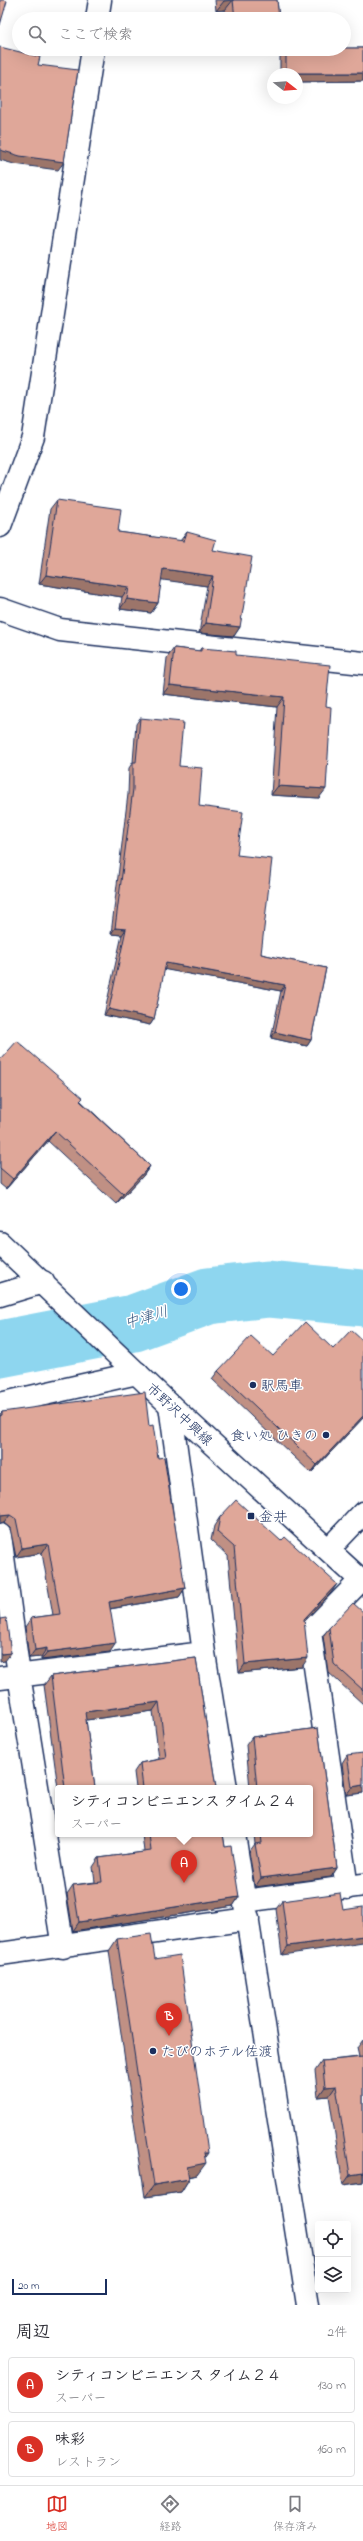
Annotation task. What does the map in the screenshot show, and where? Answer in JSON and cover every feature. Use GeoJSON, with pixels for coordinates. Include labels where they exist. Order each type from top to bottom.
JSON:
{"type":"FeatureCollection","features":[{"type":"Feature","properties":{"kind":"street"},"geometry":{"type":"LineString","coordinates":[[98,12],[100,0]]}},
{"type":"Feature","properties":{"kind":"street"},"geometry":{"type":"LineString","coordinates":[[0,526],[33,437],[92,56]]}},
{"type":"Feature","properties":{"kind":"street"},"geometry":{"type":"LineString","coordinates":[[0,609],[60,630],[363,663]]}},
{"type":"Feature","properties":{"kind":"street","name":"市野沢中興線"},"geometry":{"type":"LineString","coordinates":[[0,1243],[49,1288],[170,1405],[329,1549],[362,1581]]}},
{"type":"Feature","properties":{"kind":"street"},"geometry":{"type":"LineString","coordinates":[[0,1295],[49,1288]]}},
{"type":"Feature","properties":{"kind":"street"},"geometry":{"type":"LineString","coordinates":[[0,1404],[137,1373]]}},
{"type":"Feature","properties":{"kind":"street"},"geometry":{"type":"LineString","coordinates":[[170,1405],[204,1653],[226,1785]]}},
{"type":"Feature","properties":{"kind":"street"},"geometry":{"type":"LineString","coordinates":[[329,1549],[363,1514]]}},
{"type":"Feature","properties":{"kind":"street"},"geometry":{"type":"LineString","coordinates":[[0,1535],[10,1677],[63,1947]]}},
{"type":"Feature","properties":{"kind":"street"},"geometry":{"type":"LineString","coordinates":[[0,1954],[63,1947],[355,1887],[310,1632],[362,1581]]}},
{"type":"Feature","properties":{"kind":"street"},"geometry":{"type":"LineString","coordinates":[[10,1677],[204,1653]]}},
{"type":"Feature","properties":{"kind":"street"},"geometry":{"type":"LineString","coordinates":[[234,1837],[308,2305]]}},
{"type":"Feature","properties":{"kind":"building"},"geometry":{"type":"Polygon","coordinates":[[[0,0],[7,1],[0,25],[0,0]]]}},
{"type":"Feature","properties":{"kind":"building"},"geometry":{"type":"Polygon","coordinates":[[[233,0],[277,0],[278,12],[234,12],[233,0]]]}},
{"type":"Feature","properties":{"kind":"building"},"geometry":{"type":"Polygon","coordinates":[[[0,47],[12,50],[12,56],[40,57],[38,65],[78,70],[64,162],[20,156],[0,150],[0,47]]]}},
{"type":"Feature","properties":{"kind":"building"},"geometry":{"type":"Polygon","coordinates":[[[351,48],[363,48],[363,73],[303,73],[303,68],[286,68],[286,56],[351,56],[351,48]]]}},
{"type":"Feature","properties":{"kind":"building"},"geometry":{"type":"Polygon","coordinates":[[[57,500],[121,509],[118,532],[184,541],[187,532],[216,540],[213,550],[252,557],[240,627],[206,623],[213,576],[163,569],[158,603],[127,599],[129,587],[46,575],[57,500]]]}},
{"type":"Feature","properties":{"kind":"building"},"geometry":{"type":"Polygon","coordinates":[[[174,648],[201,651],[201,648],[236,651],[236,655],[330,665],[326,706],[331,707],[326,789],[278,786],[284,697],[170,685],[174,648]]]}},
{"type":"Feature","properties":{"kind":"building"},"geometry":{"type":"Polygon","coordinates":[[[140,718],[183,722],[179,766],[202,768],[199,806],[243,812],[237,855],[272,859],[261,954],[326,968],[311,1040],[275,1032],[285,985],[166,963],[154,1019],[109,1009],[126,929],[115,928],[133,789],[133,762],[136,762],[140,718]]]}},
{"type":"Feature","properties":{"kind":"building"},"geometry":{"type":"Polygon","coordinates":[[[17,1041],[83,1098],[80,1101],[150,1166],[123,1194],[55,1131],[13,1179],[0,1168],[0,1060],[17,1041]]]}},
{"type":"Feature","properties":{"kind":"building"},"geometry":{"type":"Polygon","coordinates":[[[305,1322],[333,1349],[351,1330],[363,1341],[363,1416],[317,1465],[218,1371],[251,1336],[273,1356],[305,1322]]]}},
{"type":"Feature","properties":{"kind":"building"},"geometry":{"type":"Polygon","coordinates":[[[145,1392],[149,1426],[153,1425],[158,1458],[164,1457],[185,1588],[109,1602],[116,1643],[47,1652],[47,1648],[35,1650],[31,1618],[60,1614],[48,1544],[22,1548],[16,1519],[10,1515],[0,1516],[0,1416],[2,1415],[2,1412],[145,1392]]]}},
{"type":"Feature","properties":{"kind":"building"},"geometry":{"type":"Polygon","coordinates":[[[236,1500],[281,1541],[285,1537],[337,1584],[304,1619],[308,1658],[245,1664],[234,1547],[217,1532],[220,1517],[236,1500]]]}},
{"type":"Feature","properties":{"kind":"building"},"geometry":{"type":"Polygon","coordinates":[[[353,1603],[363,1612],[363,1690],[334,1664],[329,1628],[353,1603]]]}},
{"type":"Feature","properties":{"kind":"building"},"geometry":{"type":"Polygon","coordinates":[[[6,1618],[11,1653],[0,1654],[0,1619],[6,1618]]]}},
{"type":"Feature","properties":{"kind":"building"},"geometry":{"type":"Polygon","coordinates":[[[196,1658],[216,1785],[143,1785],[140,1763],[166,1758],[159,1702],[85,1712],[95,1785],[65,1785],[51,1676],[196,1658]]]}},
{"type":"Feature","properties":{"kind":"building"},"geometry":{"type":"Polygon","coordinates":[[[318,1728],[337,1868],[261,1878],[255,1844],[262,1843],[261,1837],[313,1837],[313,1785],[257,1785],[252,1737],[318,1728]]]}},
{"type":"Feature","properties":{"kind":"building"},"geometry":{"type":"Polygon","coordinates":[[[363,1753],[363,1785],[352,1787],[347,1755],[363,1753]]]}},
{"type":"Feature","properties":{"kind":"building"},"geometry":{"type":"Polygon","coordinates":[[[149,1837],[223,1837],[225,1847],[231,1846],[239,1897],[79,1922],[73,1885],[102,1882],[99,1858],[151,1851],[149,1837]]]}},
{"type":"Feature","properties":{"kind":"building"},"geometry":{"type":"Polygon","coordinates":[[[340,1893],[343,1910],[363,1907],[363,1936],[288,1946],[282,1901],[340,1893]]]}},
{"type":"Feature","properties":{"kind":"building","name":"たびのホテル佐渡"},"geometry":{"type":"Polygon","coordinates":[[[151,1934],[155,1959],[180,1955],[208,2153],[204,2153],[206,2163],[187,2167],[189,2179],[154,2185],[117,1939],[151,1934]]]}},
{"type":"Feature","properties":{"kind":"building"},"geometry":{"type":"Polygon","coordinates":[[[363,2057],[363,2173],[350,2175],[336,2086],[325,2087],[322,2061],[363,2057]]]}},
{"type":"Feature","properties":{"kind":"waterway","name":"中津川"},"geometry":{"type":"LineString","coordinates":[[0,1349],[134,1323],[208,1296],[268,1289],[363,1298]]}},
{"type":"Feature","properties":{"kind":"place","name":"駅馬車"},"geometry":{"type":"Point","coordinates":[253,1385]}},
{"type":"Feature","properties":{"kind":"place","name":"食い処 ひきの"},"geometry":{"type":"Point","coordinates":[326,1435]}},
{"type":"Feature","properties":{"kind":"place","name":"金井"},"geometry":{"type":"Point","coordinates":[251,1516]}},
{"type":"Feature","properties":{"kind":"place","name":"シティコンビニエンス タイム２４"},"geometry":{"type":"Point","coordinates":[184,1883]}},
{"type":"Feature","properties":{"kind":"place","name":"味彩"},"geometry":{"type":"Point","coordinates":[169,2036]}},
{"type":"Feature","properties":{"kind":"place","name":"たびのホテル佐渡"},"geometry":{"type":"Point","coordinates":[153,2051]}}]}
